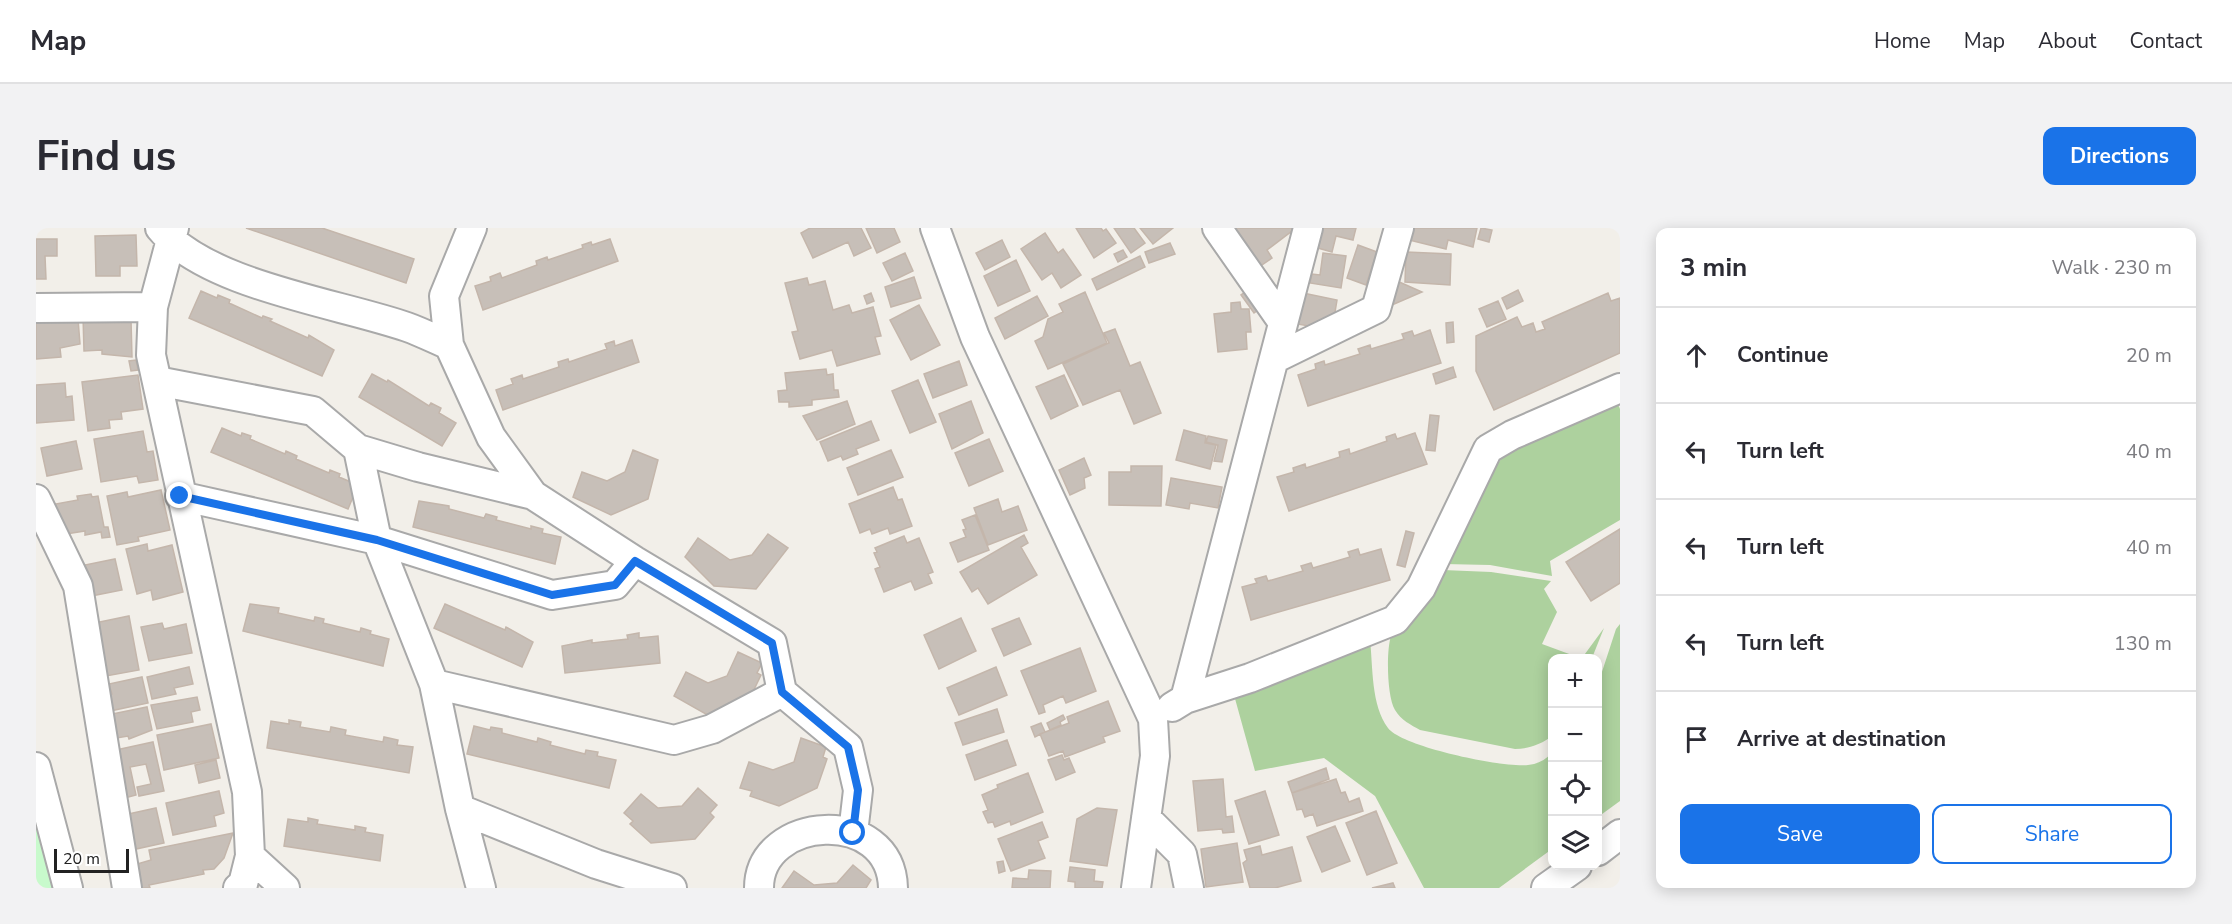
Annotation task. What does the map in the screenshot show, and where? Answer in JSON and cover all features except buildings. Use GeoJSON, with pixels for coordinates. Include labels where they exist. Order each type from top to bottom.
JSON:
{"type":"FeatureCollection","features":[{"type":"Feature","properties":{"kind":"street"},"geometry":{"type":"LineString","coordinates":[[472,228],[444,296],[449,345],[491,437],[533,495]]}},
{"type":"Feature","properties":{"kind":"street"},"geometry":{"type":"LineString","coordinates":[[935,228],[975,337],[1153,719],[1155,756],[1136,888]]}},
{"type":"Feature","properties":{"kind":"street"},"geometry":{"type":"LineString","coordinates":[[1217,228],[1282,321]]}},
{"type":"Feature","properties":{"kind":"street"},"geometry":{"type":"LineString","coordinates":[[1185,699],[1308,228]]}},
{"type":"Feature","properties":{"kind":"street"},"geometry":{"type":"LineString","coordinates":[[1274,359],[1376,309],[1399,228]]}},
{"type":"Feature","properties":{"kind":"street"},"geometry":{"type":"LineString","coordinates":[[238,888],[243,884],[249,856],[247,792],[180,496],[151,355],[153,307],[168,232],[220,269],[269,288],[407,327],[449,345]]}},
{"type":"Feature","properties":{"kind":"street"},"geometry":{"type":"LineString","coordinates":[[36,308],[153,307]]}},
{"type":"Feature","properties":{"kind":"street"},"geometry":{"type":"LineString","coordinates":[[157,381],[313,411],[358,449],[418,467],[533,495],[635,561],[772,643],[782,692],[848,747],[858,790],[853,833]]}},
{"type":"Feature","properties":{"kind":"street"},"geometry":{"type":"LineString","coordinates":[[1153,719],[1185,699],[1250,678],[1395,620],[1421,588],[1488,449],[1512,435],[1620,388]]}},
{"type":"Feature","properties":{"kind":"street"},"geometry":{"type":"LineString","coordinates":[[358,449],[377,540],[434,684],[460,809],[481,888]]}},
{"type":"Feature","properties":{"kind":"street"},"geometry":{"type":"LineString","coordinates":[[180,496],[377,540],[552,595],[615,585],[635,561]]}},
{"type":"Feature","properties":{"kind":"street"},"geometry":{"type":"LineString","coordinates":[[36,499],[78,586],[127,888]]}},
{"type":"Feature","properties":{"kind":"street"},"geometry":{"type":"LineString","coordinates":[[434,684],[674,740],[712,729],[782,692]]}},
{"type":"Feature","properties":{"kind":"street"},"geometry":{"type":"LineString","coordinates":[[36,767],[69,888]]}},
{"type":"Feature","properties":{"kind":"street"},"geometry":{"type":"LineString","coordinates":[[460,809],[596,864],[672,888]]}},
{"type":"Feature","properties":{"kind":"street"},"geometry":{"type":"LineString","coordinates":[[1146,818],[1182,854],[1189,888]]}},
{"type":"Feature","properties":{"kind":"street"},"geometry":{"type":"LineString","coordinates":[[759,888],[759,880],[768,860],[784,843],[797,834],[836,828],[853,833],[880,851],[893,870],[893,888]]}},
{"type":"Feature","properties":{"kind":"street"},"geometry":{"type":"LineString","coordinates":[[1602,847],[1620,834]]}},
{"type":"Feature","properties":{"kind":"street"},"geometry":{"type":"LineString","coordinates":[[249,856],[285,888]]}},
{"type":"Feature","properties":{"kind":"street"},"geometry":{"type":"LineString","coordinates":[[596,864],[612,888]]}},
{"type":"Feature","properties":{"kind":"street"},"geometry":{"type":"LineString","coordinates":[[1546,888],[1571,870]]}},
{"type":"Feature","properties":{"kind":"green space"},"geometry":{"type":"Polygon","coordinates":[[[1617,402],[1620,409],[1620,520],[1550,561],[1552,576],[1490,565],[1444,564],[1491,474],[1505,453],[1617,402]]]}},
{"type":"Feature","properties":{"kind":"green space"},"geometry":{"type":"Polygon","coordinates":[[[1443,570],[1491,572],[1551,581],[1544,589],[1557,612],[1542,644],[1569,654],[1548,654],[1548,739],[1530,747],[1515,749],[1420,730],[1397,714],[1390,695],[1388,652],[1391,636],[1406,613],[1443,570]]]}},
{"type":"Feature","properties":{"kind":"green space"},"geometry":{"type":"Polygon","coordinates":[[[1620,624],[1620,801],[1602,814],[1602,672],[1616,629],[1620,624]]]}},
{"type":"Feature","properties":{"kind":"green space"},"geometry":{"type":"Polygon","coordinates":[[[1604,628],[1594,654],[1585,654],[1604,628]]]}},
{"type":"Feature","properties":{"kind":"green space"},"geometry":{"type":"Polygon","coordinates":[[[1370,639],[1378,708],[1388,728],[1397,735],[1432,749],[1477,760],[1516,765],[1532,764],[1548,757],[1548,852],[1499,888],[1424,888],[1375,796],[1324,758],[1255,771],[1234,695],[1370,639]]]}},
{"type":"Feature","properties":{"kind":"green space"},"geometry":{"type":"Polygon","coordinates":[[[36,787],[65,888],[36,888],[36,787]]]}},
{"type":"Feature","properties":{"kind":"route"},"geometry":{"type":"LineString","coordinates":[[180,496],[377,540],[552,595],[615,585],[635,561],[772,643],[782,692],[848,747],[858,790],[853,833]]}}]}
